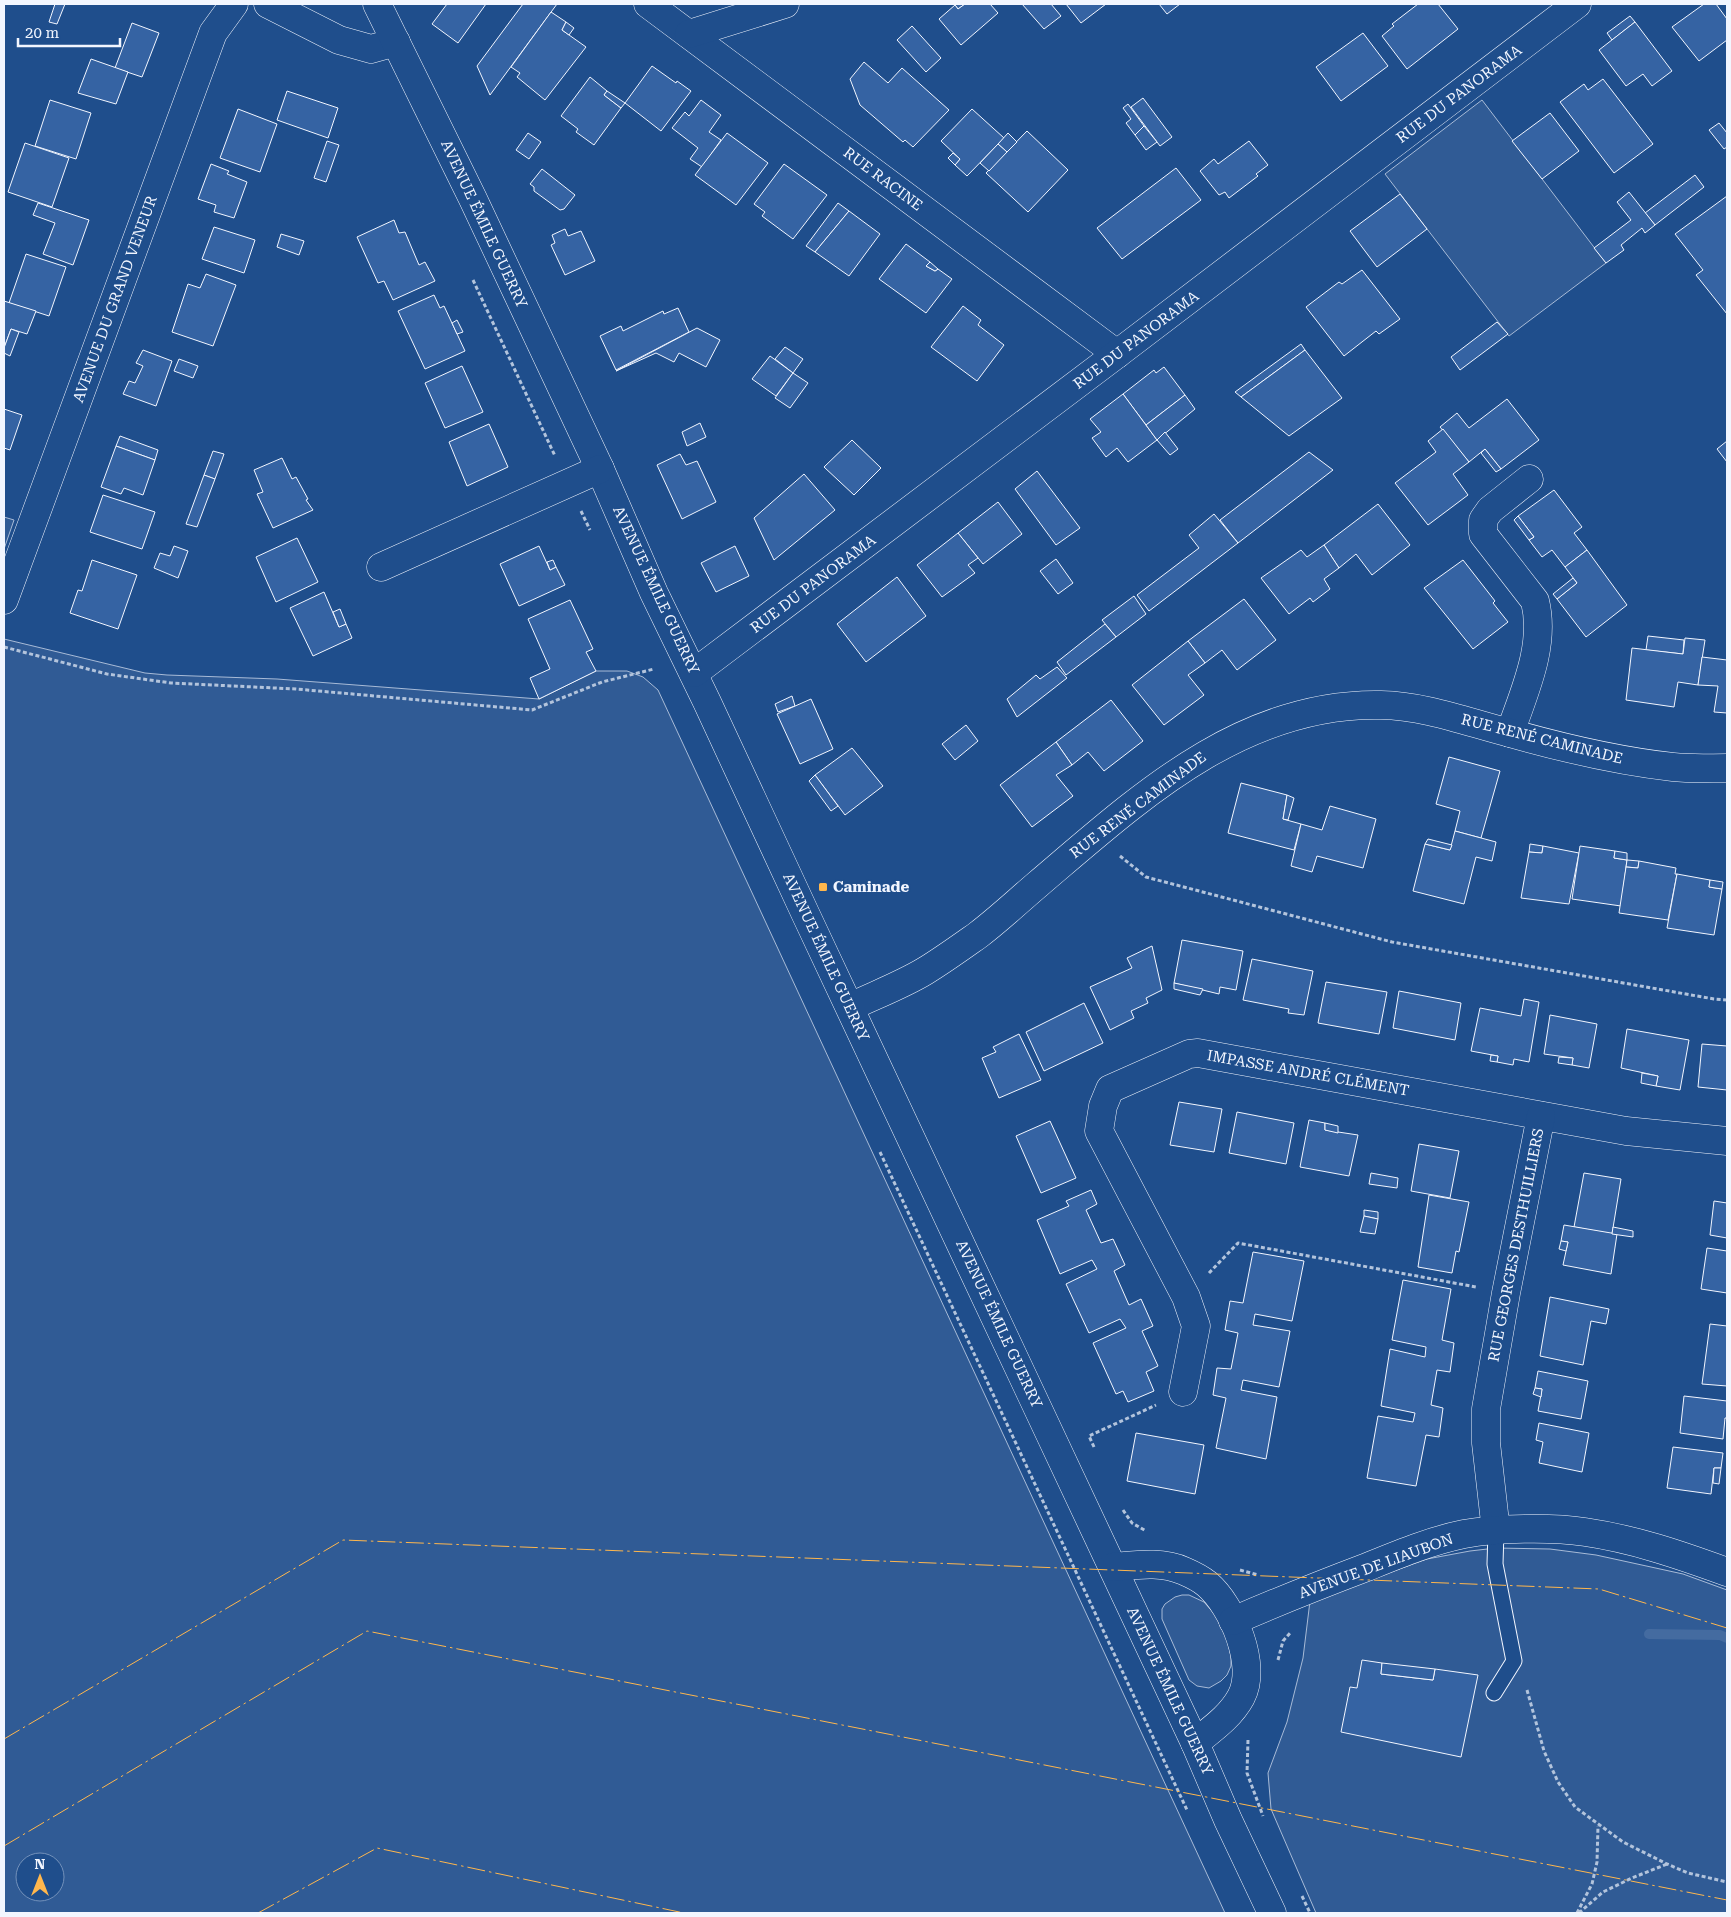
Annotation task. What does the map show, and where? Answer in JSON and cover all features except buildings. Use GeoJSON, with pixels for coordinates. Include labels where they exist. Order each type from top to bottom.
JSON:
{"type":"FeatureCollection","features":[{"type":"Feature","properties":{"kind":"street","name":"AVENUE DU GRAND VENEUR"},"geometry":{"type":"LineString","coordinates":[[4,600],[213,33],[234,4]]}},
{"type":"Feature","properties":{"kind":"street"},"geometry":{"type":"LineString","coordinates":[[268,4],[339,40],[371,49],[396,42]]}},
{"type":"Feature","properties":{"kind":"street","name":"AVENUE ÉMILE GUERRY"},"geometry":{"type":"LineString","coordinates":[[377,4],[600,469],[654,593],[694,673],[1113,1567],[1272,1913]]}},
{"type":"Feature","properties":{"kind":"street","name":"RUE RACINE"},"geometry":{"type":"LineString","coordinates":[[648,4],[1117,354]]}},
{"type":"Feature","properties":{"kind":"street"},"geometry":{"type":"LineString","coordinates":[[689,34],[785,4]]}},
{"type":"Feature","properties":{"kind":"street","name":"RUE DU PANORAMA"},"geometry":{"type":"LineString","coordinates":[[694,673],[1577,4]]}},
{"type":"Feature","properties":{"kind":"street"},"geometry":{"type":"LineString","coordinates":[[381,567],[600,469]]}},
{"type":"Feature","properties":{"kind":"street"},"geometry":{"type":"LineString","coordinates":[[1510,733],[1536,652],[1539,632],[1538,614],[1535,601],[1483,534],[1483,520],[1490,510],[1529,479]]}},
{"type":"Feature","properties":{"kind":"street","name":"RUE RENÉ CAMINADE"},"geometry":{"type":"LineString","coordinates":[[850,1007],[924,972],[980,934],[1095,835],[1196,758],[1229,740],[1264,725],[1299,715],[1335,708],[1380,705],[1423,708],[1510,733],[1619,759],[1675,767],[1727,768]]}},
{"type":"Feature","properties":{"kind":"street","name":"IMPASSE ANDRÉ CLÉMENT"},"geometry":{"type":"LineString","coordinates":[[1183,1392],[1196,1326],[1186,1297],[1100,1131],[1103,1106],[1110,1089],[1189,1054],[1198,1053],[1540,1116]]}},
{"type":"Feature","properties":{"kind":"street","name":"RUE GEORGES DESTHUILLIERS"},"geometry":{"type":"LineString","coordinates":[[1496,1531],[1485,1422],[1506,1293],[1540,1116],[1626,1131],[1727,1141]]}},
{"type":"Feature","properties":{"kind":"street","name":"AVENUE DE LIAUBON"},"geometry":{"type":"LineString","coordinates":[[1233,1621],[1307,1590],[1432,1542],[1465,1534],[1496,1531],[1583,1531],[1664,1549],[1727,1572]]}},
{"type":"Feature","properties":{"kind":"street"},"geometry":{"type":"LineString","coordinates":[[1113,1567],[1155,1563],[1183,1570],[1207,1584],[1222,1601],[1233,1621],[1243,1643],[1248,1667],[1246,1684],[1241,1697],[1228,1716],[1195,1743]]}},
{"type":"Feature","properties":{"kind":"lane"},"geometry":{"type":"LineString","coordinates":[[1494,1693],[1514,1661],[1495,1564],[1496,1531]]}},
{"type":"Feature","properties":{"kind":"path"},"geometry":{"type":"LineString","coordinates":[[4,647],[107,674],[171,683],[296,689],[532,710],[602,682],[654,669]]}},
{"type":"Feature","properties":{"kind":"path"},"geometry":{"type":"LineString","coordinates":[[1095,835],[1146,877],[1392,942],[1727,1000]]}},
{"type":"Feature","properties":{"kind":"path"},"geometry":{"type":"LineString","coordinates":[[1186,1297],[1238,1243],[1506,1293]]}},
{"type":"Feature","properties":{"kind":"path"},"geometry":{"type":"LineString","coordinates":[[1097,1454],[1089,1436],[1183,1392]]}},
{"type":"Feature","properties":{"kind":"path"},"geometry":{"type":"LineString","coordinates":[[1042,1500],[1074,1485]]}},
{"type":"Feature","properties":{"kind":"path"},"geometry":{"type":"LineString","coordinates":[[1276,1666],[1284,1641],[1296,1626]]}},
{"type":"Feature","properties":{"kind":"path"},"geometry":{"type":"LineString","coordinates":[[1514,1661],[1528,1694],[1544,1751],[1558,1782],[1575,1808],[1623,1842],[1667,1864],[1688,1873],[1727,1882]]}},
{"type":"Feature","properties":{"kind":"path"},"geometry":{"type":"LineString","coordinates":[[1252,1733],[1247,1742],[1247,1773],[1264,1816]]}},
{"type":"Feature","properties":{"kind":"path"},"geometry":{"type":"LineString","coordinates":[[1578,1913],[1592,1884],[1597,1862],[1598,1825]]}},
{"type":"Feature","properties":{"kind":"path"},"geometry":{"type":"LineString","coordinates":[[1578,1913],[1603,1892],[1667,1864]]}},
{"type":"Feature","properties":{"kind":"path"},"geometry":{"type":"LineString","coordinates":[[1301,1896],[1310,1913]]}},
{"type":"Feature","properties":{"kind":"shaded area"},"geometry":{"type":"Polygon","coordinates":[[[1482,100],[1606,263],[1509,336],[1385,174],[1482,100]]]}},
{"type":"Feature","properties":{"kind":"shaded area"},"geometry":{"type":"Polygon","coordinates":[[[4,517],[14,520],[4,549],[4,517]]]}},
{"type":"Feature","properties":{"kind":"shaded area"},"geometry":{"type":"Polygon","coordinates":[[[4,639],[145,673],[167,675],[277,679],[539,699],[596,671],[627,671],[643,677],[658,690],[1225,1913],[4,1913],[4,639]]]}},
{"type":"Feature","properties":{"kind":"shaded area"},"geometry":{"type":"Polygon","coordinates":[[[1496,1548],[1550,1549],[1596,1555],[1683,1574],[1727,1590],[1727,1913],[1316,1913],[1271,1809],[1268,1773],[1287,1722],[1303,1658],[1310,1601],[1427,1559],[1496,1548]]]}},
{"type":"Feature","properties":{"kind":"shaded area"},"geometry":{"type":"Polygon","coordinates":[[[1189,1595],[1204,1602],[1218,1618],[1226,1635],[1231,1656],[1231,1666],[1227,1675],[1221,1681],[1209,1688],[1197,1686],[1189,1680],[1162,1619],[1162,1609],[1165,1604],[1175,1597],[1189,1595]]]}},
{"type":"Feature","properties":{"kind":"waterway"},"geometry":{"type":"LineString","coordinates":[[1649,1634],[1720,1635],[1727,1638]]}},
{"type":"Feature","properties":{"kind":"power"},"geometry":{"type":"LineString","coordinates":[[4,1739],[343,1540],[1599,1589],[1727,1628]]}},
{"type":"Feature","properties":{"kind":"power"},"geometry":{"type":"LineString","coordinates":[[4,1846],[367,1631],[1727,1900]]}},
{"type":"Feature","properties":{"kind":"power"},"geometry":{"type":"LineString","coordinates":[[258,1913],[377,1848],[684,1913]]}},
{"type":"Feature","properties":{"kind":"place","name":"Caminade"},"geometry":{"type":"Point","coordinates":[823,887]}}]}
